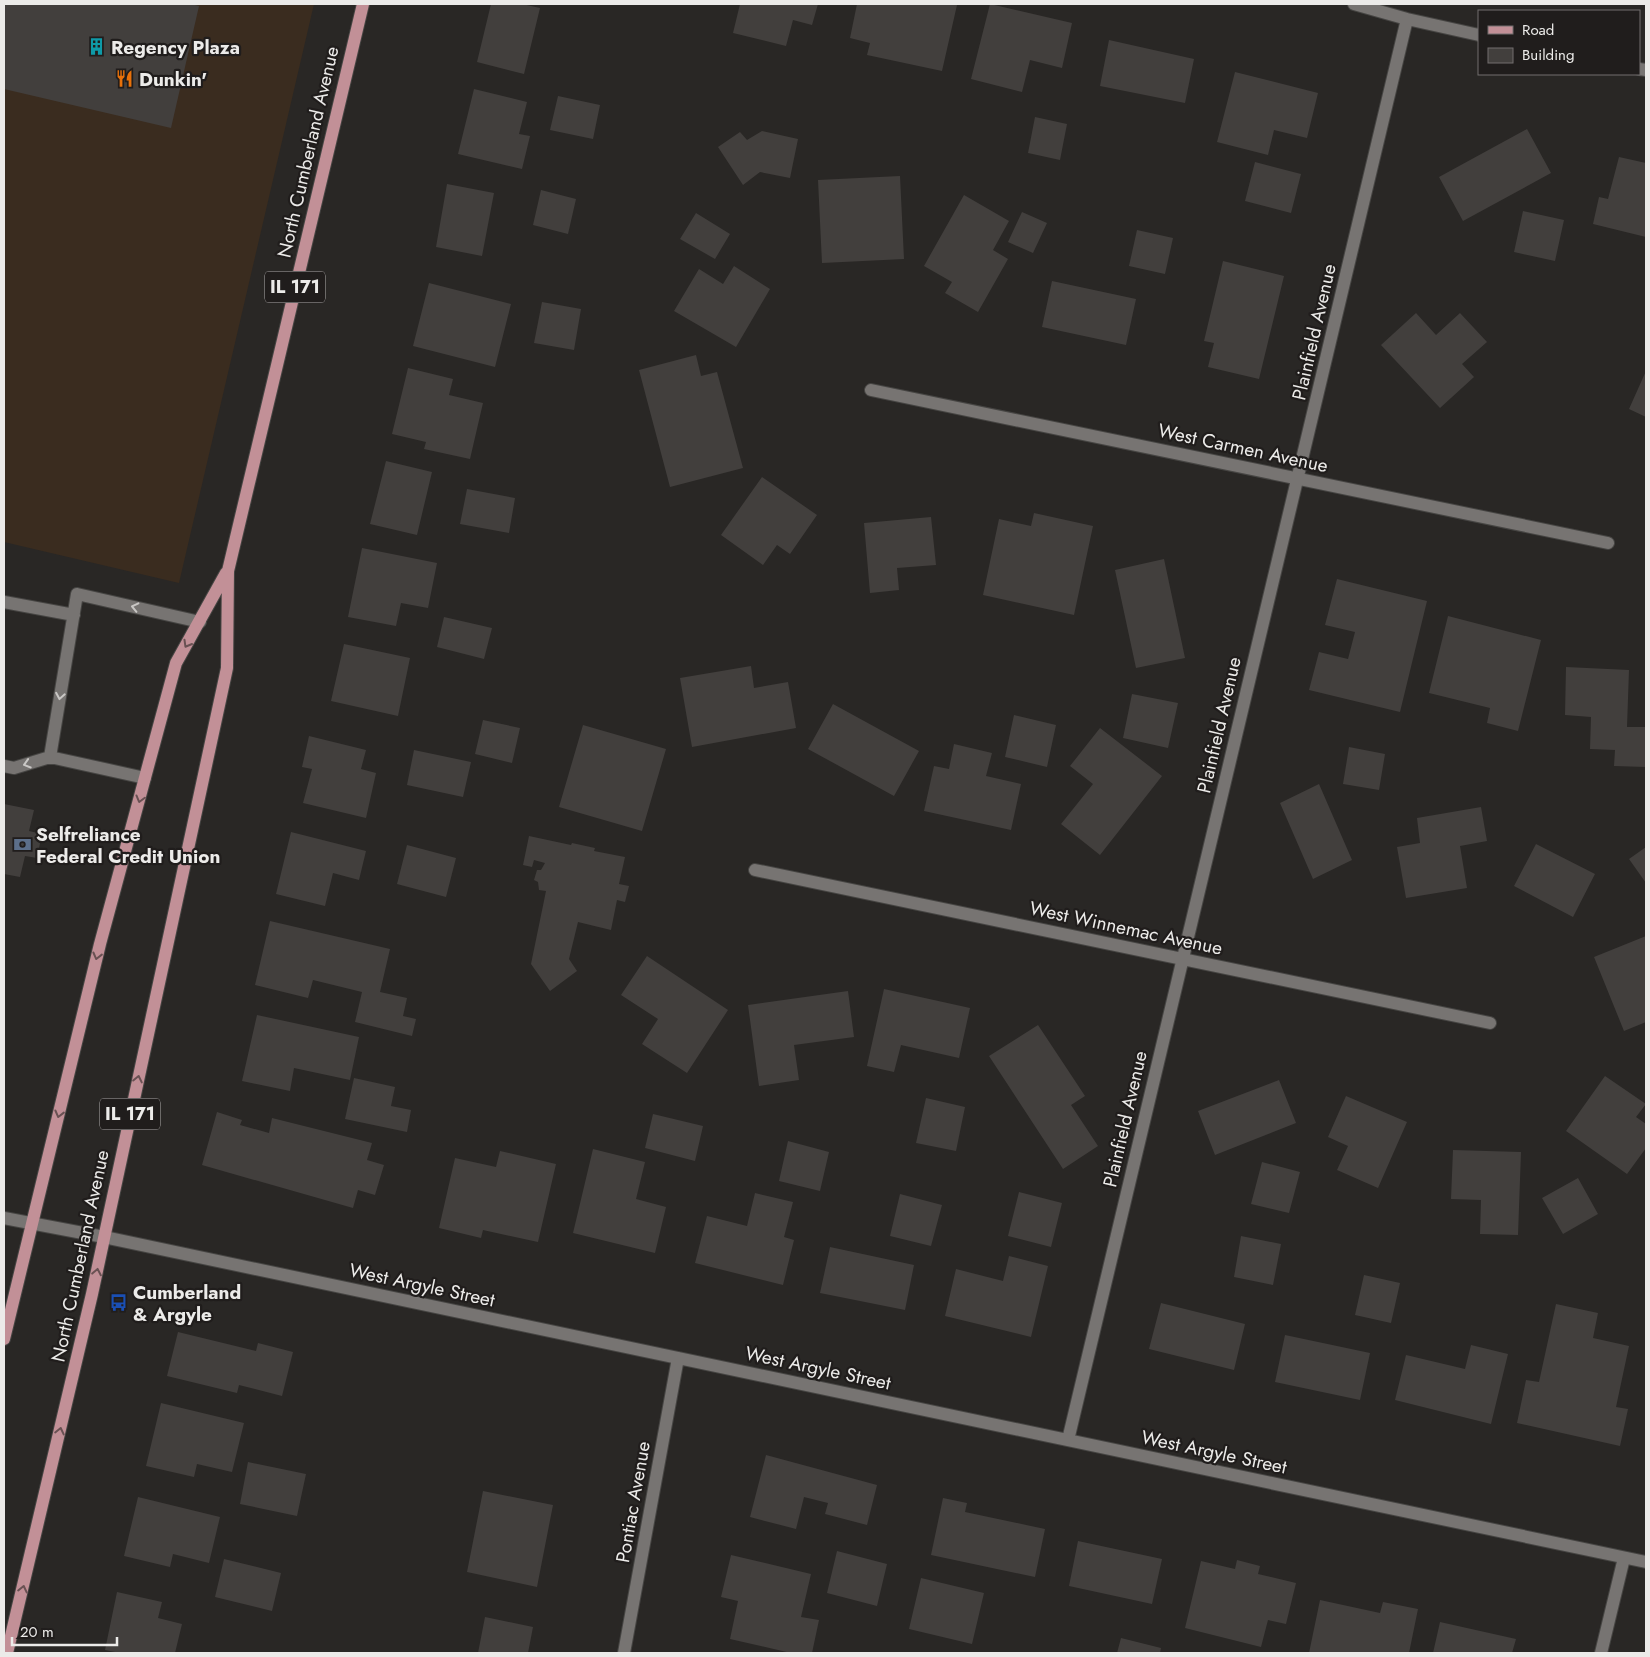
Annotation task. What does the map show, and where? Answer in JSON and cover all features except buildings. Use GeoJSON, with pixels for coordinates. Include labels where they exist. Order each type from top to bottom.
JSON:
{"type":"FeatureCollection","features":[{"type":"Feature","properties":{"kind":"main road","name":"North Cumberland Avenue"},"geometry":{"type":"LineString","coordinates":[[7,1653],[92,1294],[228,668],[228,571],[363,4]]}},
{"type":"Feature","properties":{"kind":"main road","name":"North Cumberland Avenue"},"geometry":{"type":"LineString","coordinates":[[4,1338],[100,944],[176,663],[228,571]]}},
{"type":"Feature","properties":{"kind":"street"},"geometry":{"type":"LineString","coordinates":[[1354,4],[1407,19],[1478,34]]}},
{"type":"Feature","properties":{"kind":"street","name":"Plainfield Avenue"},"geometry":{"type":"LineString","coordinates":[[1068,1440],[1407,19]]}},
{"type":"Feature","properties":{"kind":"street","name":"West Carmen Avenue"},"geometry":{"type":"LineString","coordinates":[[871,390],[1608,543]]}},
{"type":"Feature","properties":{"kind":"street"},"geometry":{"type":"LineString","coordinates":[[50,757],[77,594],[200,622]]}},
{"type":"Feature","properties":{"kind":"street"},"geometry":{"type":"LineString","coordinates":[[4,602],[74,614]]}},
{"type":"Feature","properties":{"kind":"street"},"geometry":{"type":"LineString","coordinates":[[4,766],[14,768],[50,757],[145,778]]}},
{"type":"Feature","properties":{"kind":"street","name":"West Winnemac Avenue"},"geometry":{"type":"LineString","coordinates":[[754,870],[1490,1023]]}},
{"type":"Feature","properties":{"kind":"street","name":"West Argyle Street"},"geometry":{"type":"LineString","coordinates":[[4,1218],[104,1237],[1646,1562]]}},
{"type":"Feature","properties":{"kind":"street","name":"Pontiac Avenue"},"geometry":{"type":"LineString","coordinates":[[624,1653],[678,1358]]}},
{"type":"Feature","properties":{"kind":"street"},"geometry":{"type":"LineString","coordinates":[[1601,1653],[1624,1558]]}},
{"type":"Feature","properties":{"kind":"shaded area","name":"Regency Plaza"},"geometry":{"type":"Polygon","coordinates":[[[4,4],[314,4],[179,583],[4,542],[4,4]]]}},
{"type":"Feature","properties":{"kind":"place","name":"Regency Plaza"},"geometry":{"type":"Point","coordinates":[97,47]}},
{"type":"Feature","properties":{"kind":"place","name":"Dunkin'"},"geometry":{"type":"Point","coordinates":[125,79]}},
{"type":"Feature","properties":{"kind":"place","name":"Selfreliance Federal Credit Union"},"geometry":{"type":"Point","coordinates":[22,845]}},
{"type":"Feature","properties":{"kind":"place","name":"Cumberland & Argyle"},"geometry":{"type":"Point","coordinates":[119,1303]}}]}
